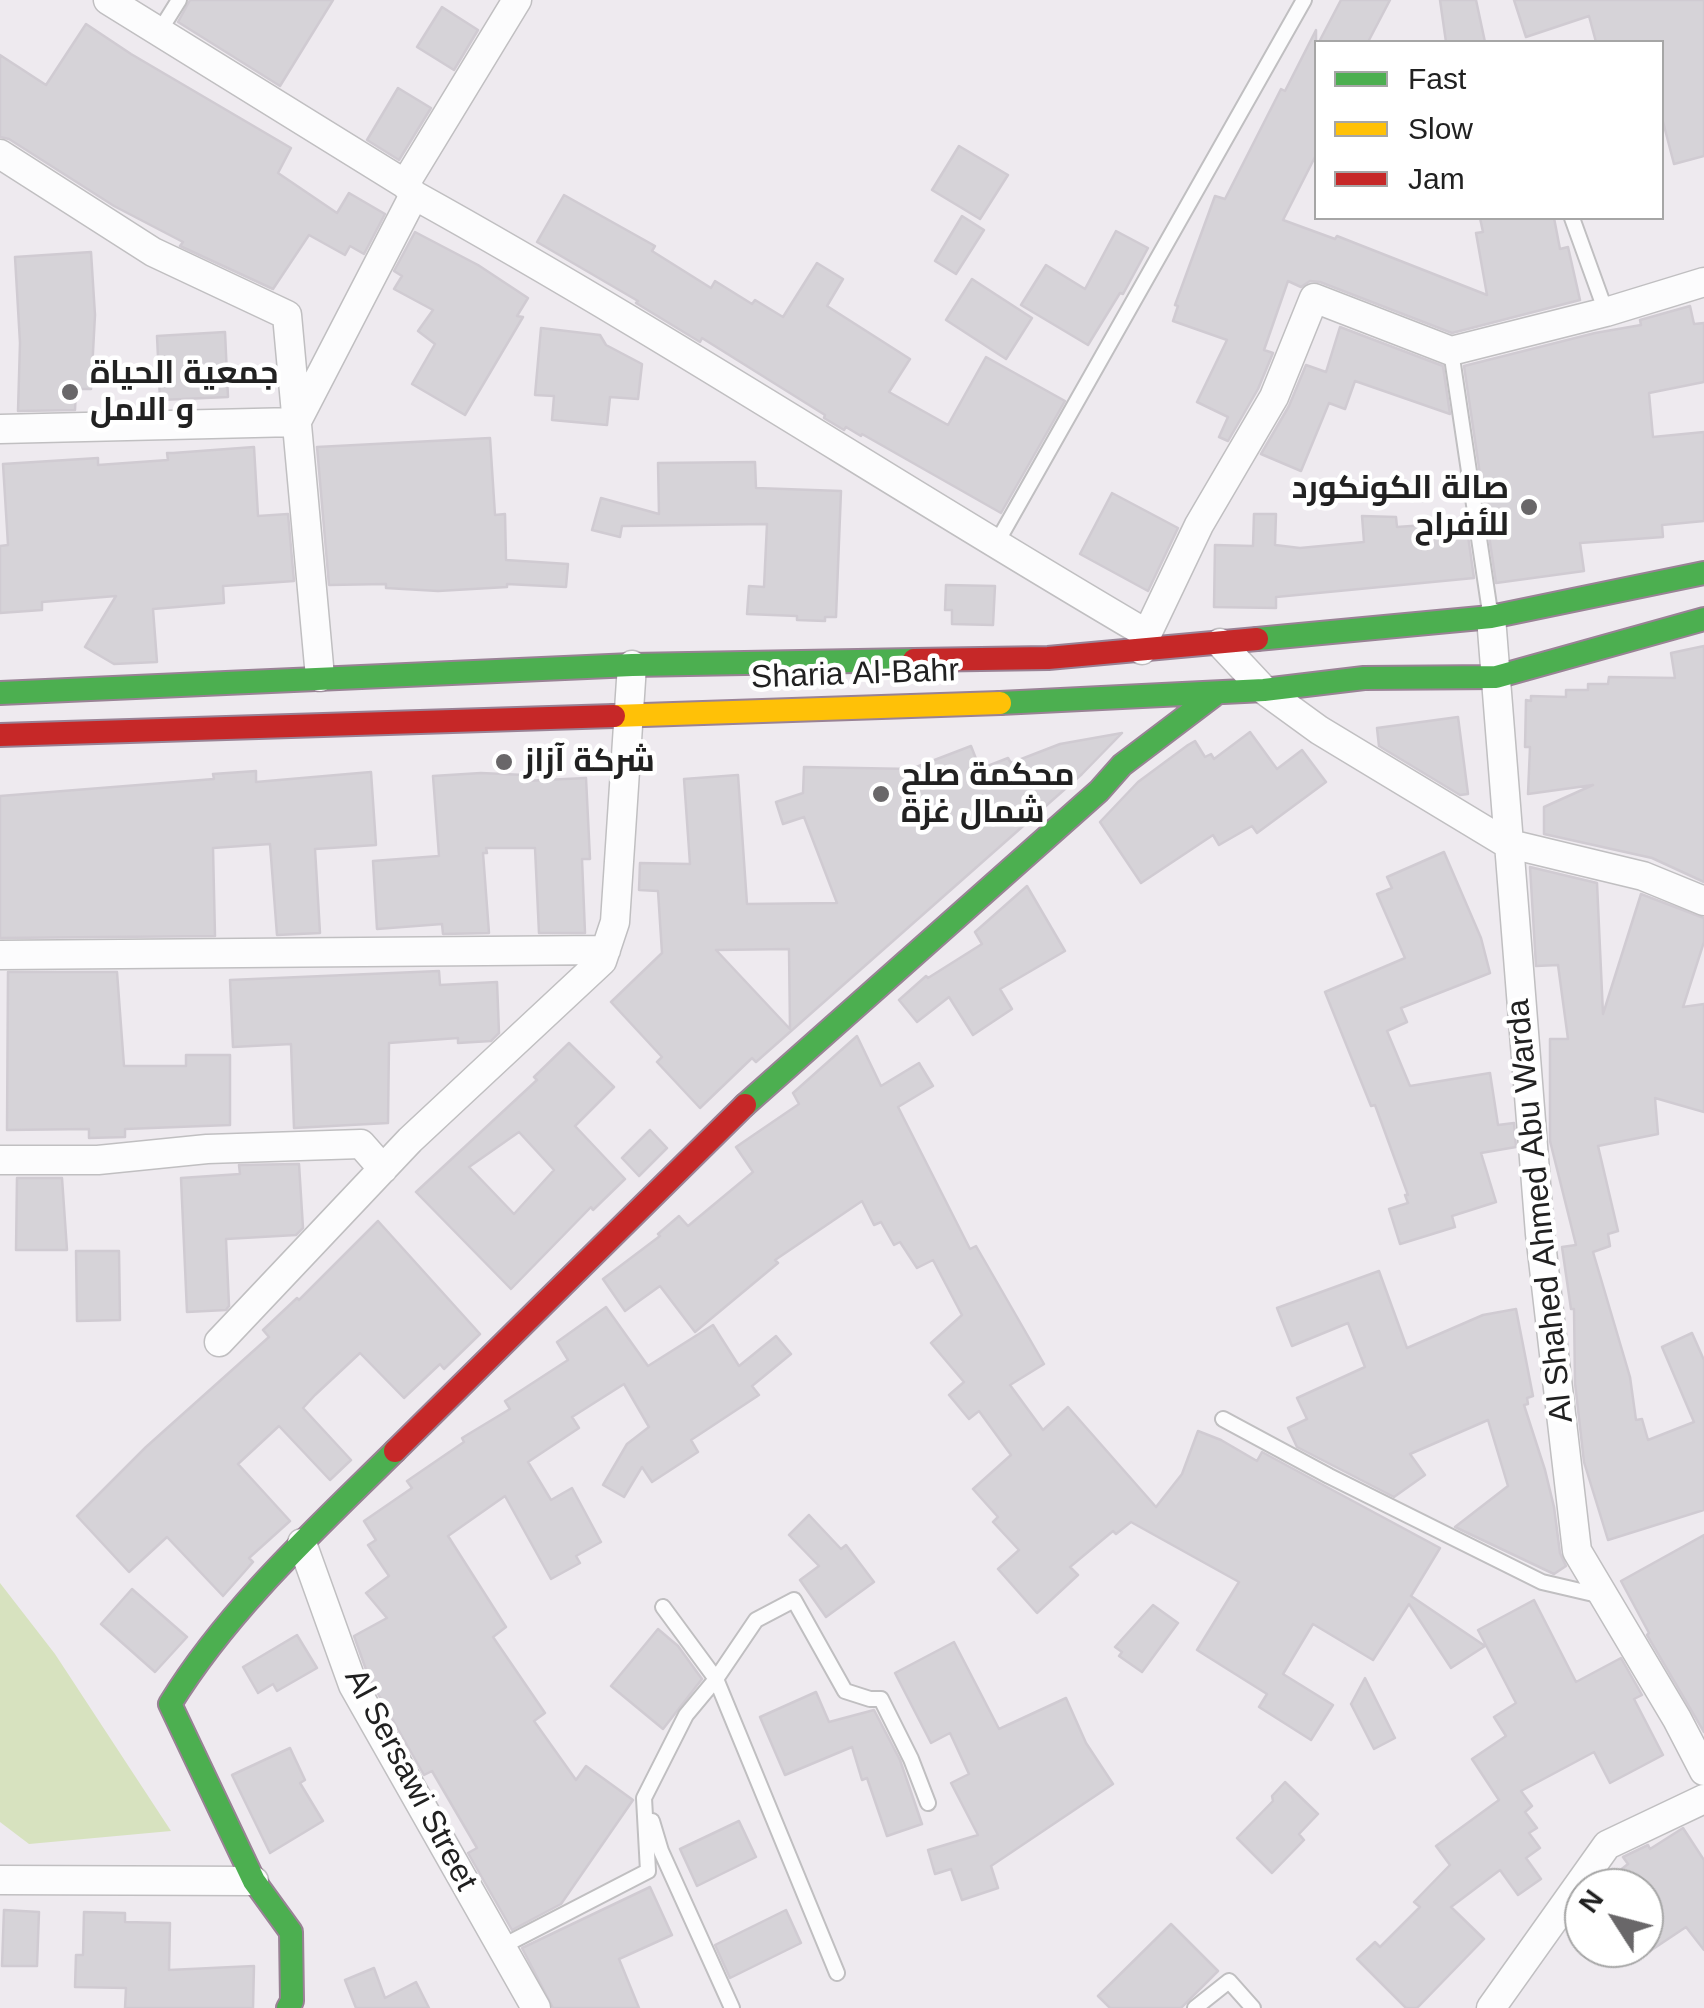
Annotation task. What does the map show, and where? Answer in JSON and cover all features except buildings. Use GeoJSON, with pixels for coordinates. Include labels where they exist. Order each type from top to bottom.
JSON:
{"type":"FeatureCollection","features":[{"type":"Feature","properties":{"kind":"main road","name":"Sharia Al-Bahr"},"geometry":{"type":"LineString","coordinates":[[0,693],[632,665],[1048,658],[1144,642],[1220,644],[1491,617],[1704,573]]}},
{"type":"Feature","properties":{"kind":"main road","name":"Sharia Al-Bahr"},"geometry":{"type":"LineString","coordinates":[[0,735],[1023,703],[1264,690],[1364,678],[1496,677],[1704,619]]}},
{"type":"Feature","properties":{"kind":"main road"},"geometry":{"type":"LineString","coordinates":[[288,2008],[292,2002],[291,1932],[254,1881],[170,1704],[196,1662],[302,1543],[756,1094],[1099,792],[1122,765],[1217,693]]}},
{"type":"Feature","properties":{"kind":"street"},"geometry":{"type":"LineString","coordinates":[[108,0],[409,190],[664,338],[1144,642],[1199,525],[1274,397],[1314,298],[1452,351],[1606,312],[1704,282]]}},
{"type":"Feature","properties":{"kind":"street"},"geometry":{"type":"LineString","coordinates":[[296,422],[409,190],[517,0]]}},
{"type":"Feature","properties":{"kind":"street"},"geometry":{"type":"LineString","coordinates":[[0,154],[153,252],[287,315],[320,676]]}},
{"type":"Feature","properties":{"kind":"street"},"geometry":{"type":"LineString","coordinates":[[0,429],[296,422]]}},
{"type":"Feature","properties":{"kind":"street","name":"Al Shahed Ahmed Abu Warda"},"geometry":{"type":"LineString","coordinates":[[1491,617],[1540,1234],[1577,1551],[1678,1719],[1704,1771]]}},
{"type":"Feature","properties":{"kind":"street"},"geometry":{"type":"LineString","coordinates":[[1220,644],[1264,690],[1319,730],[1506,843],[1643,876],[1704,901]]}},
{"type":"Feature","properties":{"kind":"street"},"geometry":{"type":"LineString","coordinates":[[219,1342],[383,1169],[602,961],[616,922],[632,665]]}},
{"type":"Feature","properties":{"kind":"street"},"geometry":{"type":"LineString","coordinates":[[0,955],[606,950]]}},
{"type":"Feature","properties":{"kind":"street"},"geometry":{"type":"LineString","coordinates":[[0,1160],[98,1160],[207,1149],[361,1144],[383,1169]]}},
{"type":"Feature","properties":{"kind":"street","name":"Al Sersawi Street"},"geometry":{"type":"LineString","coordinates":[[302,1543],[354,1684],[536,2008]]}},
{"type":"Feature","properties":{"kind":"street"},"geometry":{"type":"LineString","coordinates":[[1491,2008],[1607,1845],[1704,1799]]}},
{"type":"Feature","properties":{"kind":"street"},"geometry":{"type":"LineString","coordinates":[[0,1880],[254,1881]]}},
{"type":"Feature","properties":{"kind":"lane"},"geometry":{"type":"LineString","coordinates":[[158,33],[179,0]]}},
{"type":"Feature","properties":{"kind":"lane"},"geometry":{"type":"LineString","coordinates":[[996,545],[1304,0]]}},
{"type":"Feature","properties":{"kind":"lane"},"geometry":{"type":"LineString","coordinates":[[1573,220],[1606,312]]}},
{"type":"Feature","properties":{"kind":"lane"},"geometry":{"type":"LineString","coordinates":[[1452,351],[1491,617]]}},
{"type":"Feature","properties":{"kind":"lane"},"geometry":{"type":"LineString","coordinates":[[1224,1419],[1542,1582],[1603,1597]]}},
{"type":"Feature","properties":{"kind":"lane"},"geometry":{"type":"LineString","coordinates":[[501,1947],[648,1871],[644,1798],[686,1715],[756,1620],[794,1600],[845,1691],[870,1699],[882,1698],[912,1759],[928,1803]]}},
{"type":"Feature","properties":{"kind":"lane"},"geometry":{"type":"LineString","coordinates":[[663,1607],[716,1678],[837,1973]]}},
{"type":"Feature","properties":{"kind":"lane"},"geometry":{"type":"LineString","coordinates":[[644,1798],[662,1851],[732,2008]]}},
{"type":"Feature","properties":{"kind":"lane"},"geometry":{"type":"LineString","coordinates":[[1196,2008],[1229,1981],[1253,2008]]}},
{"type":"Feature","properties":{"kind":"shaded area"},"geometry":{"type":"Polygon","coordinates":[[[0,1583],[55,1654],[171,1831],[29,1844],[0,1822],[0,1583]]]}},
{"type":"Feature","properties":{"kind":"traffic: fast"},"geometry":{"type":"LineString","coordinates":[[1257,639],[1491,617],[1704,573]]}},
{"type":"Feature","properties":{"kind":"traffic: fast"},"geometry":{"type":"LineString","coordinates":[[1000,703],[1264,690],[1364,678],[1496,677],[1704,619]]}},
{"type":"Feature","properties":{"kind":"traffic: fast"},"geometry":{"type":"LineString","coordinates":[[0,693],[632,665],[914,660]]}},
{"type":"Feature","properties":{"kind":"traffic: fast"},"geometry":{"type":"LineString","coordinates":[[745,1105],[1099,791],[1122,765],[1217,693]]}},
{"type":"Feature","properties":{"kind":"traffic: fast"},"geometry":{"type":"LineString","coordinates":[[288,2008],[292,2001],[291,1932],[254,1881],[170,1704],[246,1602],[395,1451]]}},
{"type":"Feature","properties":{"kind":"traffic: slow"},"geometry":{"type":"LineString","coordinates":[[614,716],[1000,703]]}},
{"type":"Feature","properties":{"kind":"traffic: jam"},"geometry":{"type":"LineString","coordinates":[[914,660],[1048,658],[1257,639]]}},
{"type":"Feature","properties":{"kind":"traffic: jam"},"geometry":{"type":"LineString","coordinates":[[0,735],[614,716]]}},
{"type":"Feature","properties":{"kind":"traffic: jam"},"geometry":{"type":"LineString","coordinates":[[395,1451],[745,1105]]}},
{"type":"Feature","properties":{"kind":"place","name":"جمعية الحياة و الامل"},"geometry":{"type":"Point","coordinates":[70,392]}},
{"type":"Feature","properties":{"kind":"place","name":"صالة الكونكورد للأفراح"},"geometry":{"type":"Point","coordinates":[1529,507]}},
{"type":"Feature","properties":{"kind":"place","name":"شركة آزاز"},"geometry":{"type":"Point","coordinates":[504,762]}},
{"type":"Feature","properties":{"kind":"place","name":"محكمة صلح شمال غزة"},"geometry":{"type":"Point","coordinates":[881,794]}}]}
